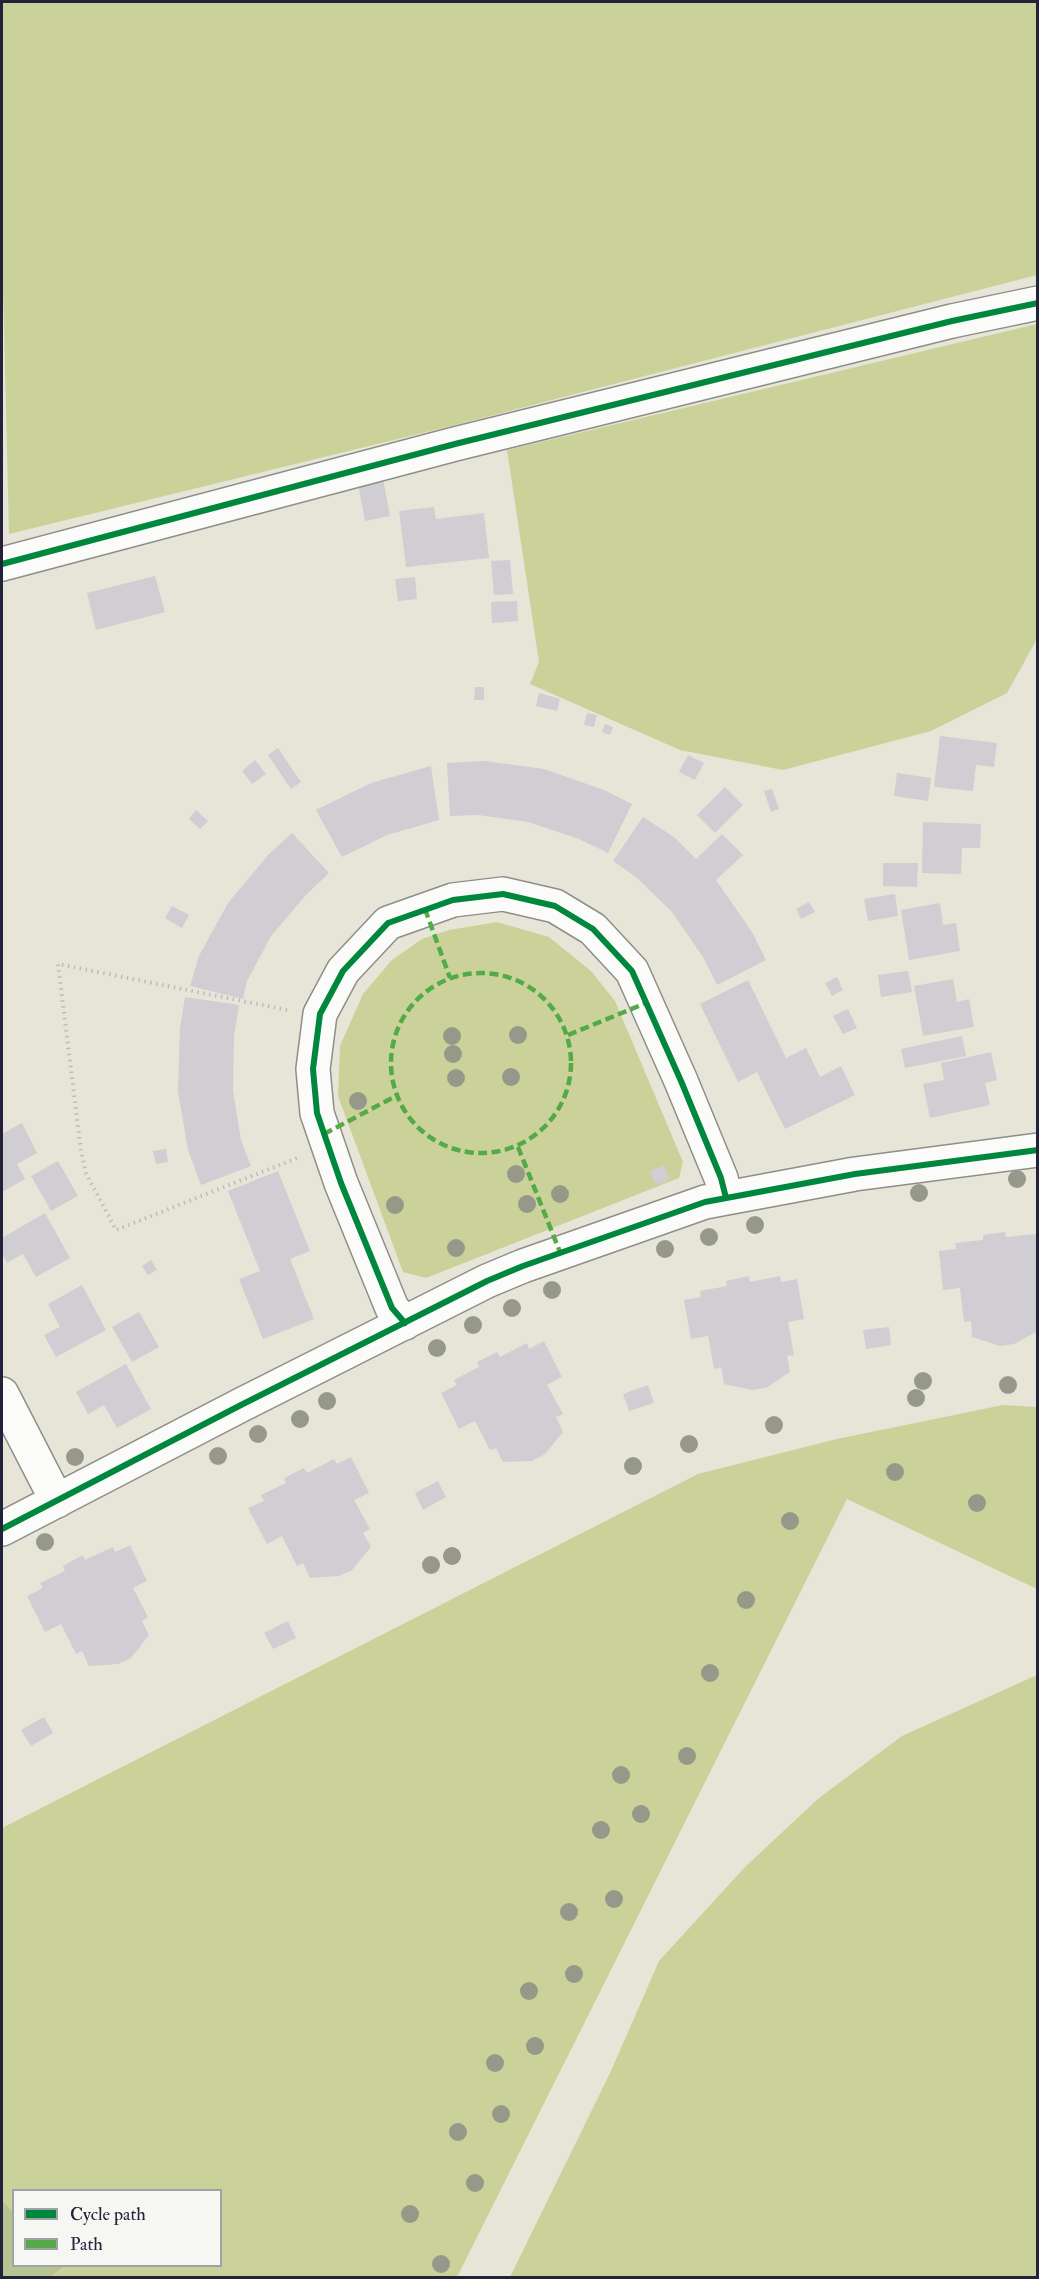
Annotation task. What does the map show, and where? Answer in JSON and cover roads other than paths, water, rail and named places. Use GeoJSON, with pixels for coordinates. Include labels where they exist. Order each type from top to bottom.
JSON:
{"type":"FeatureCollection","features":[{"type":"Feature","properties":{"kind":"street"},"geometry":{"type":"LineString","coordinates":[[2,564],[455,444],[951,321],[1038,303]]}},
{"type":"Feature","properties":{"kind":"street"},"geometry":{"type":"LineString","coordinates":[[405,1323],[392,1308],[328,1146],[317,1113],[313,1069],[320,1017],[343,971],[387,923],[453,900],[503,894],[555,906],[593,929],[632,971],[681,1081],[721,1178],[726,1198]]}},
{"type":"Feature","properties":{"kind":"street"},"geometry":{"type":"LineString","coordinates":[[2,1529],[241,1405],[487,1281],[523,1266],[705,1202],[866,1173],[1038,1150]]}},
{"type":"Feature","properties":{"kind":"street"},"geometry":{"type":"LineString","coordinates":[[2,1394],[57,1502]]}}]}
